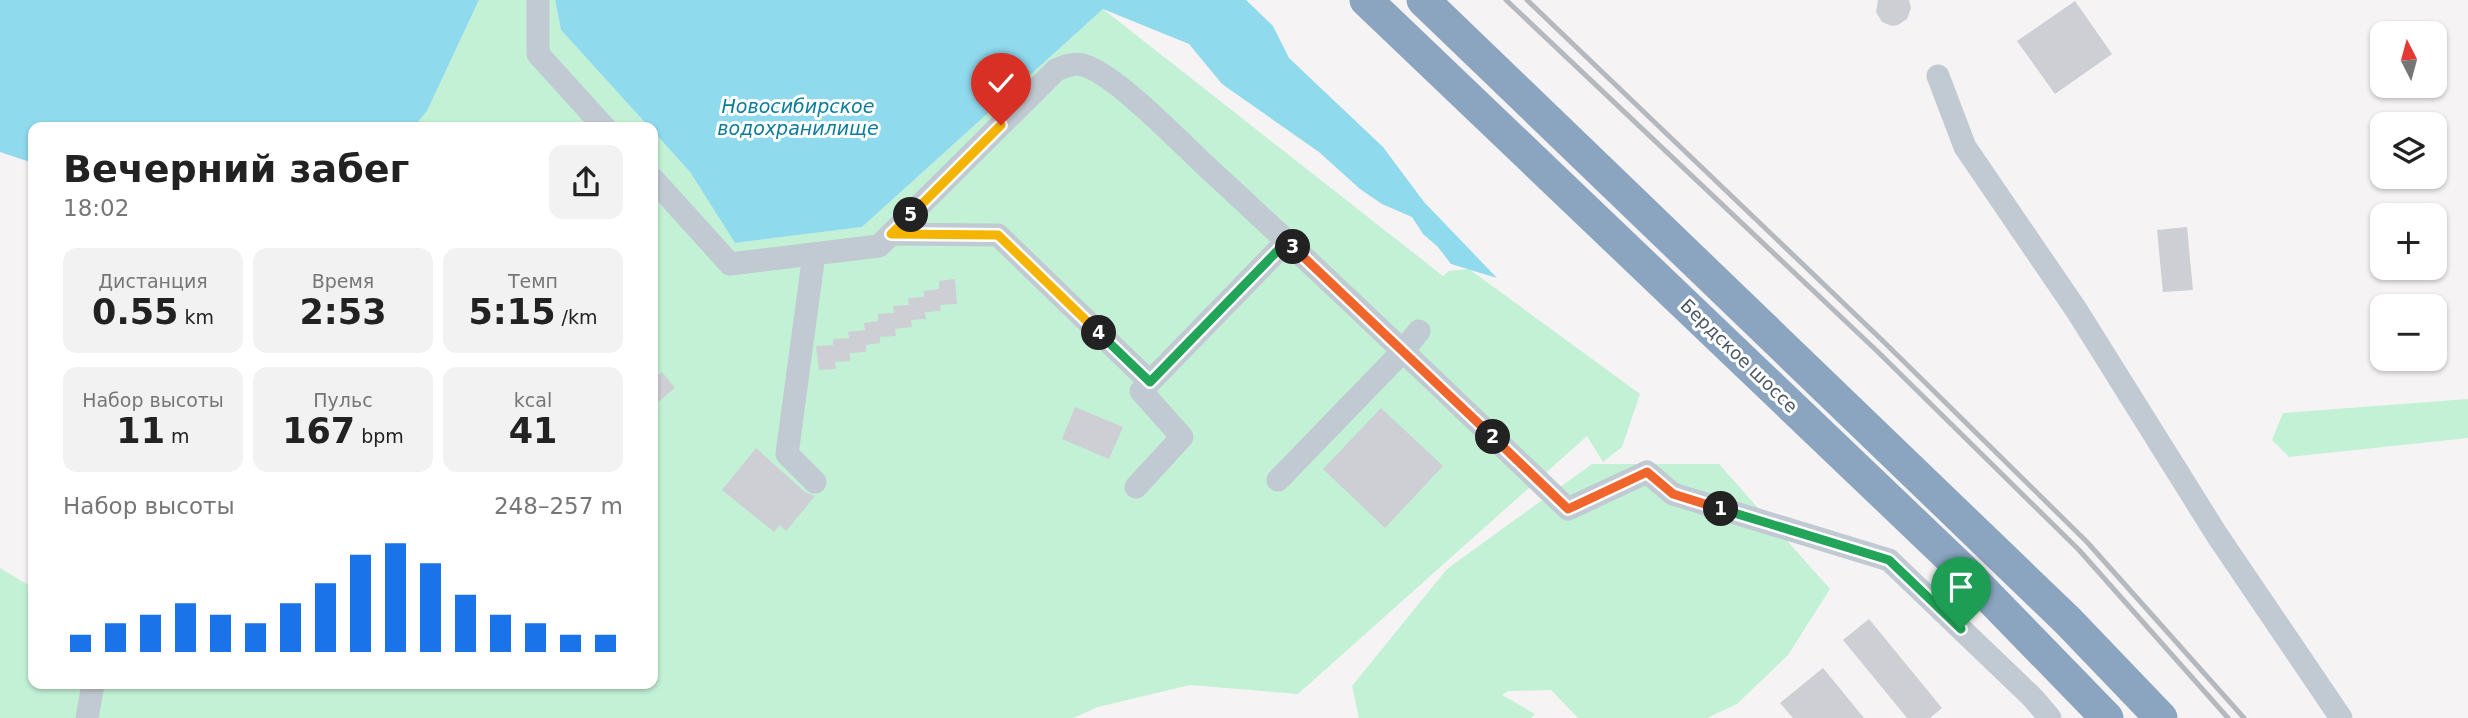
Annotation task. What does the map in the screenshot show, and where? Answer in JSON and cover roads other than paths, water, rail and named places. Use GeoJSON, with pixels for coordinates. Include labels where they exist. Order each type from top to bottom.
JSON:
{"type":"FeatureCollection","features":[{"type":"Feature","properties":{"kind":"highway","name":"Бердское шоссе"},"geometry":{"type":"LineString","coordinates":[[1366,0],[1963,570],[2107,718]]}},
{"type":"Feature","properties":{"kind":"highway"},"geometry":{"type":"LineString","coordinates":[[1423,0],[2005,561],[2161,718]]}},
{"type":"Feature","properties":{"kind":"lane"},"geometry":{"type":"LineString","coordinates":[[538,0],[538,54],[600,122]]}},
{"type":"Feature","properties":{"kind":"lane"},"geometry":{"type":"LineString","coordinates":[[658,185],[730,264],[879,246],[1056,70],[1074,64],[1087,66],[1108,78],[1287,241],[1568,509],[1647,472],[1673,494],[1889,560],[2033,698],[2050,718]]}},
{"type":"Feature","properties":{"kind":"lane"},"geometry":{"type":"LineString","coordinates":[[1938,76],[1965,147],[2077,311],[2217,534],[2341,718]]}},
{"type":"Feature","properties":{"kind":"lane"},"geometry":{"type":"LineString","coordinates":[[891,234],[998,235],[1150,382]]}},
{"type":"Feature","properties":{"kind":"lane"},"geometry":{"type":"LineString","coordinates":[[1136,487],[1182,437],[1141,391],[1287,241]]}},
{"type":"Feature","properties":{"kind":"lane"},"geometry":{"type":"LineString","coordinates":[[814,254],[788,454],[815,482]]}},
{"type":"Feature","properties":{"kind":"lane"},"geometry":{"type":"LineString","coordinates":[[1278,480],[1403,351],[1419,331]]}},
{"type":"Feature","properties":{"kind":"lane"},"geometry":{"type":"LineString","coordinates":[[87,718],[92,689]]}},
{"type":"Feature","properties":{"kind":"water"},"geometry":{"type":"Polygon","coordinates":[[[0,0],[479,0],[427,111],[418,122],[28,122],[28,161],[0,152],[0,0]]]}},
{"type":"Feature","properties":{"kind":"water","name":"Новосибирское водохранилище"},"geometry":{"type":"Polygon","coordinates":[[[555,0],[1246,0],[1273,26],[1289,58],[1383,147],[1424,202],[1497,278],[1451,264],[1423,234],[1412,217],[1382,204],[1360,189],[1319,152],[1222,84],[1189,44],[1103,9],[862,227],[735,243],[690,172],[658,137],[658,122],[645,122],[561,30],[555,0]]]}},
{"type":"Feature","properties":{"kind":"railway"},"geometry":{"type":"LineString","coordinates":[[1506,0],[1877,351],[2079,550],[2228,718]]}},
{"type":"Feature","properties":{"kind":"railway"},"geometry":{"type":"LineString","coordinates":[[1527,0],[1884,342],[2087,542],[2244,718]]}}]}
